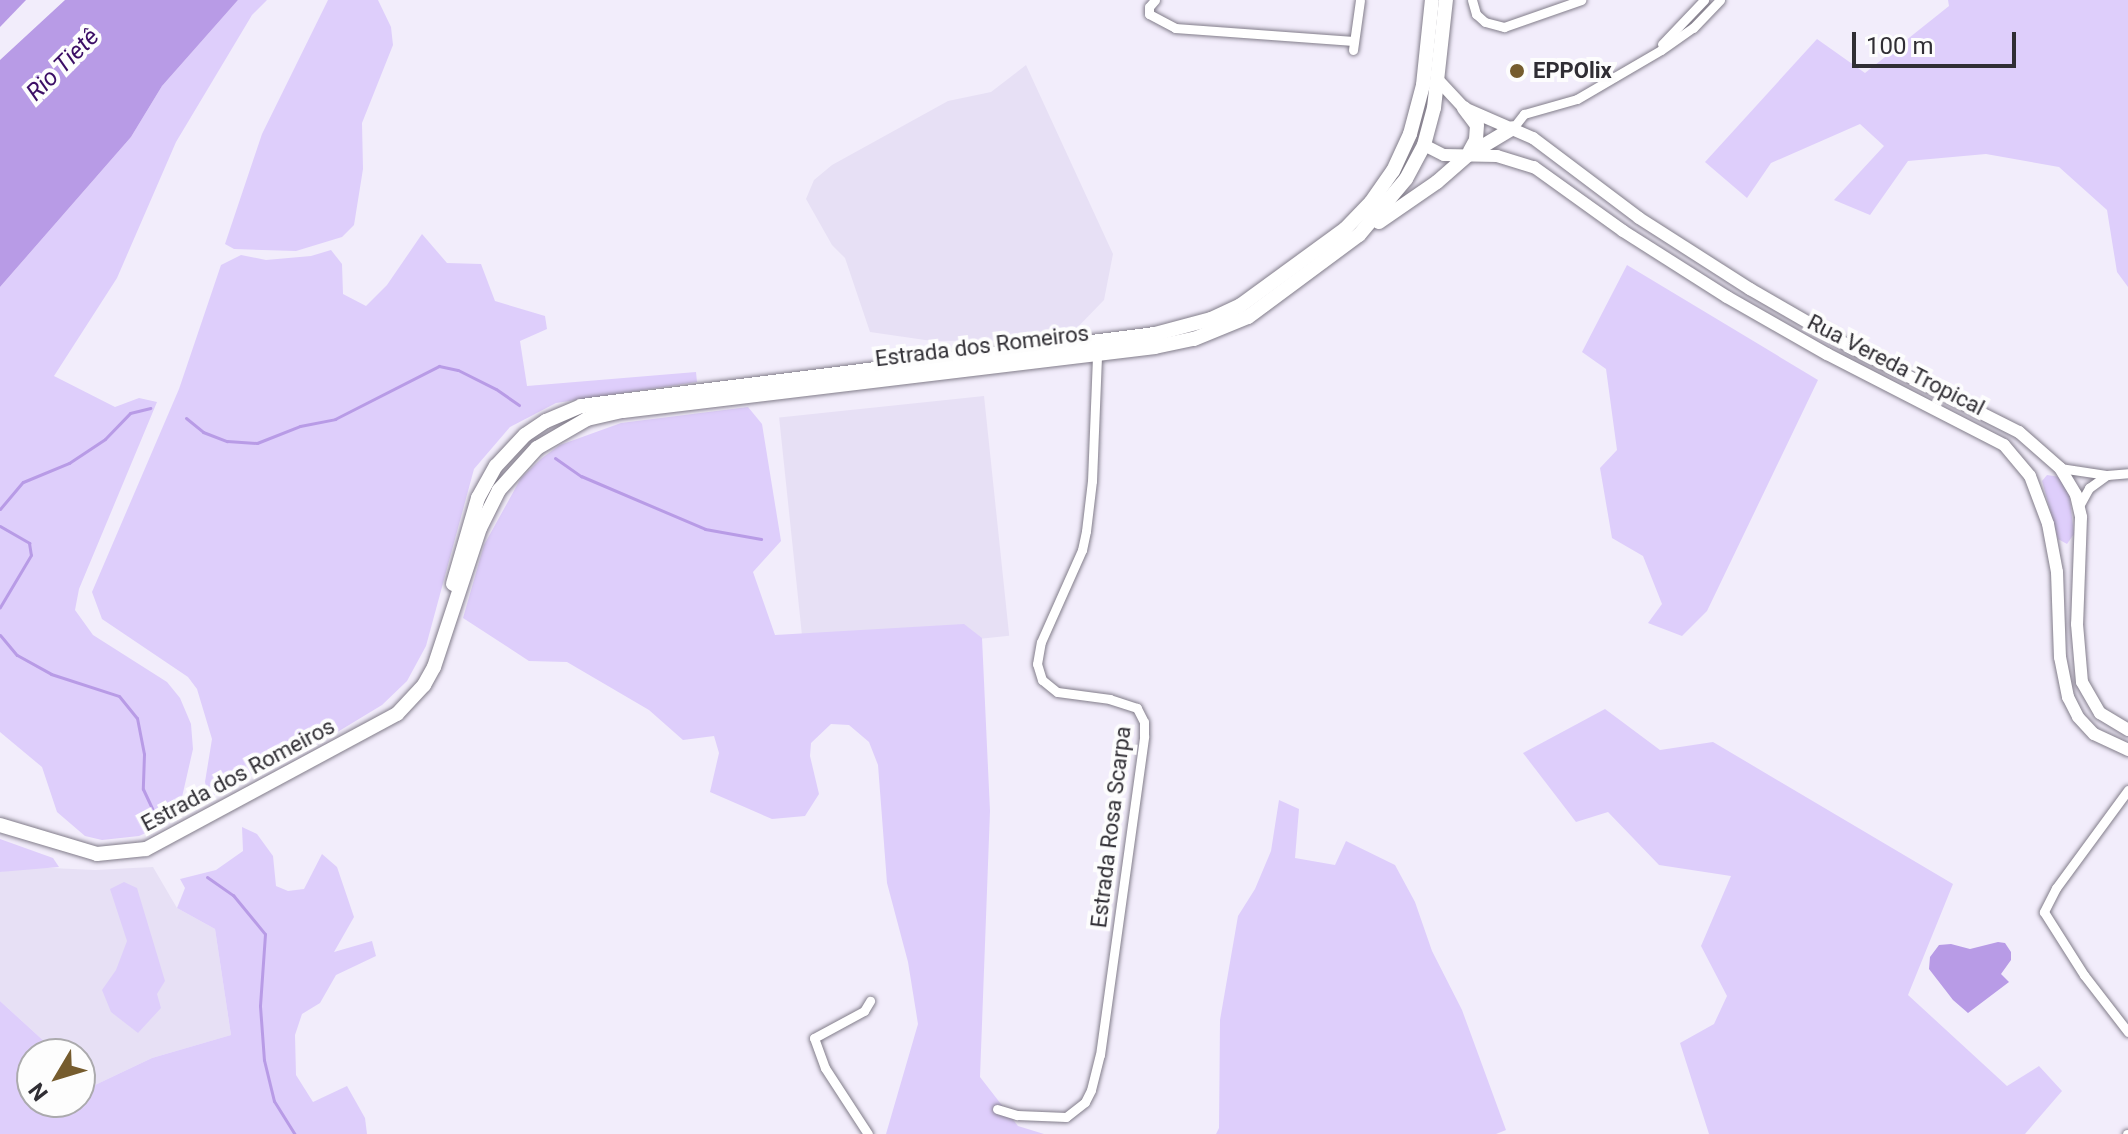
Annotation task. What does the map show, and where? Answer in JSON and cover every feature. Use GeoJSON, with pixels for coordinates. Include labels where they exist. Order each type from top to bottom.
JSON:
{"type":"FeatureCollection","features":[{"type":"Feature","properties":{"kind":"main road","name":"Estrada dos Romeiros"},"geometry":{"type":"LineString","coordinates":[[445,632],[456,568],[482,491],[507,452],[546,421],[581,406],[620,398],[1155,334],[1211,319],[1275,284],[1359,216],[1382,187],[1401,154],[1431,83],[1432,0]]}},
{"type":"Feature","properties":{"kind":"main road","name":"Estrada dos Romeiros"},"geometry":{"type":"LineString","coordinates":[[0,825],[97,854],[133,852],[162,842],[397,714],[424,685],[480,528],[499,490],[537,448],[579,423],[623,411],[1173,344],[1230,326],[1282,295],[1359,235],[1400,189],[1424,145],[1446,0]]}},
{"type":"Feature","properties":{"kind":"main road"},"geometry":{"type":"LineString","coordinates":[[1464,108],[1477,125],[1478,132],[1468,155]]}},
{"type":"Feature","properties":{"kind":"main road"},"geometry":{"type":"LineString","coordinates":[[1359,235],[1437,182],[1468,155],[1513,128]]}},
{"type":"Feature","properties":{"kind":"street"},"geometry":{"type":"LineString","coordinates":[[1155,0],[1149,7],[1149,14],[1175,28],[1353,45],[1360,0]]}},
{"type":"Feature","properties":{"kind":"street"},"geometry":{"type":"LineString","coordinates":[[1472,0],[1476,14],[1485,22],[1504,27],[1581,0]]}},
{"type":"Feature","properties":{"kind":"street"},"geometry":{"type":"LineString","coordinates":[[1652,54],[1704,0]]}},
{"type":"Feature","properties":{"kind":"street"},"geometry":{"type":"LineString","coordinates":[[1513,128],[1524,114],[1577,99],[1652,54],[1693,28],[1720,0]]}},
{"type":"Feature","properties":{"kind":"street"},"geometry":{"type":"LineString","coordinates":[[1431,83],[1464,108]]}},
{"type":"Feature","properties":{"kind":"street","name":"Rua Vereda Tropical"},"geometry":{"type":"LineString","coordinates":[[1464,108],[1533,138],[1639,218],[1750,289],[1879,363],[2019,432],[2060,468],[2079,506],[2081,550],[2077,624],[2082,682],[2100,713],[2128,730]]}},
{"type":"Feature","properties":{"kind":"street","name":"Rua Vereda Tropical"},"geometry":{"type":"LineString","coordinates":[[1424,145],[1444,155],[1497,156],[1534,167],[1623,231],[1780,328],[1874,380],[1995,437],[2030,476],[2040,497],[2054,548],[2060,657],[2068,697],[2078,717],[2094,734],[2128,750]]}},
{"type":"Feature","properties":{"kind":"street","name":"Estrada Rosa Scarpa"},"geometry":{"type":"LineString","coordinates":[[997,1109],[1017,1115],[1066,1117],[1085,1102],[1091,1090],[1100,1055],[1144,736],[1142,712],[1137,708],[1110,699],[1057,692],[1042,680],[1037,664],[1041,642],[1075,568],[1086,531],[1094,451],[1097,355]]}},
{"type":"Feature","properties":{"kind":"street"},"geometry":{"type":"LineString","coordinates":[[2030,476],[2043,469],[2060,468],[2107,475],[2128,473]]}},
{"type":"Feature","properties":{"kind":"street"},"geometry":{"type":"LineString","coordinates":[[2079,506],[2089,488],[2107,475]]}},
{"type":"Feature","properties":{"kind":"street"},"geometry":{"type":"LineString","coordinates":[[2054,548],[2068,554],[2081,550]]}},
{"type":"Feature","properties":{"kind":"street"},"geometry":{"type":"LineString","coordinates":[[2128,790],[2056,888],[2044,912],[2084,975],[2128,1032]]}},
{"type":"Feature","properties":{"kind":"street"},"geometry":{"type":"LineString","coordinates":[[868,1134],[825,1068],[814,1038],[864,1011],[870,1001]]}},
{"type":"Feature","properties":{"kind":"shaded area"},"geometry":{"type":"Polygon","coordinates":[[[238,0],[267,0],[252,15],[176,142],[117,278],[54,376],[115,407],[139,398],[157,402],[79,589],[75,610],[93,635],[167,682],[180,698],[191,724],[193,749],[177,819],[139,836],[102,840],[85,836],[57,812],[42,767],[0,732],[0,287],[131,137],[162,86],[238,0]]]}},
{"type":"Feature","properties":{"kind":"shaded area"},"geometry":{"type":"Polygon","coordinates":[[[328,0],[378,0],[391,27],[393,45],[362,123],[363,169],[354,225],[342,237],[296,251],[234,249],[225,244],[262,134],[328,0]]]}},
{"type":"Feature","properties":{"kind":"shaded area"},"geometry":{"type":"Polygon","coordinates":[[[1948,0],[2128,0],[2128,287],[2117,272],[2107,210],[2059,167],[1986,154],[1908,161],[1870,215],[1834,200],[1884,146],[1860,124],[1771,163],[1747,198],[1705,162],[1817,39],[1865,73],[1949,6],[1948,0]]]}},
{"type":"Feature","properties":{"kind":"shaded area"},"geometry":{"type":"Polygon","coordinates":[[[1026,65],[1113,254],[1104,300],[1073,332],[1053,340],[932,341],[870,332],[845,258],[832,245],[806,199],[814,180],[832,165],[948,101],[991,92],[1026,65]]]}},
{"type":"Feature","properties":{"kind":"shaded area"},"geometry":{"type":"Polygon","coordinates":[[[422,234],[447,263],[481,264],[495,301],[545,316],[547,329],[520,341],[527,386],[696,372],[697,382],[556,403],[510,427],[474,469],[426,646],[407,681],[382,705],[316,745],[299,749],[209,798],[205,782],[212,739],[197,689],[188,677],[102,619],[92,592],[179,389],[221,265],[241,255],[266,260],[311,256],[331,250],[342,264],[343,294],[366,306],[387,285],[422,234]]]}},
{"type":"Feature","properties":{"kind":"shaded area"},"geometry":{"type":"Polygon","coordinates":[[[1627,265],[1818,380],[1707,611],[1682,636],[1648,623],[1662,604],[1643,556],[1612,538],[1600,468],[1617,450],[1606,369],[1582,352],[1627,265]]]}},
{"type":"Feature","properties":{"kind":"shaded area"},"geometry":{"type":"Polygon","coordinates":[[[984,396],[1009,636],[804,657],[779,418],[984,396]]]}},
{"type":"Feature","properties":{"kind":"shaded area"},"geometry":{"type":"Polygon","coordinates":[[[748,407],[762,424],[781,541],[753,572],[775,635],[964,624],[982,638],[990,811],[980,1077],[1018,1126],[1044,1134],[886,1134],[918,1024],[908,962],[887,883],[878,765],[869,742],[849,725],[831,724],[811,743],[810,756],[819,794],[805,816],[772,819],[710,792],[719,753],[714,736],[683,740],[649,710],[567,662],[529,661],[463,618],[484,545],[521,478],[542,458],[560,445],[621,423],[748,407]]]}},
{"type":"Feature","properties":{"kind":"shaded area"},"geometry":{"type":"Polygon","coordinates":[[[2047,475],[2060,477],[2069,492],[2074,534],[2067,544],[2058,539],[2042,481],[2047,475]]]}},
{"type":"Feature","properties":{"kind":"shaded area"},"geometry":{"type":"Polygon","coordinates":[[[1605,709],[1660,750],[1713,742],[1953,884],[1908,995],[2007,1086],[2039,1066],[2062,1091],[2025,1134],[1709,1134],[1680,1043],[1714,1024],[1727,996],[1701,946],[1731,876],[1659,865],[1608,812],[1576,822],[1523,753],[1605,709]]]}},
{"type":"Feature","properties":{"kind":"shaded area"},"geometry":{"type":"Polygon","coordinates":[[[1279,800],[1299,809],[1295,858],[1335,865],[1346,841],[1395,865],[1415,902],[1432,951],[1462,1010],[1506,1130],[1496,1134],[1216,1134],[1219,1128],[1220,1020],[1238,916],[1255,889],[1271,851],[1279,800]]]}},
{"type":"Feature","properties":{"kind":"shaded area"},"geometry":{"type":"Polygon","coordinates":[[[242,827],[257,834],[273,856],[276,886],[288,891],[304,889],[322,854],[337,867],[354,917],[334,952],[372,941],[376,956],[336,975],[320,1003],[302,1014],[295,1035],[296,1075],[313,1102],[347,1086],[365,1118],[367,1134],[0,1134],[0,1001],[40,1038],[16,1038],[16,1118],[96,1118],[96,1085],[152,1058],[231,1035],[215,929],[177,908],[185,888],[180,879],[216,870],[243,851],[242,827]]]}},
{"type":"Feature","properties":{"kind":"shaded area"},"geometry":{"type":"Polygon","coordinates":[[[0,839],[53,858],[59,867],[0,872],[0,839]]]}},
{"type":"Feature","properties":{"kind":"shaded area"},"geometry":{"type":"Polygon","coordinates":[[[29,867],[95,870],[153,867],[177,908],[215,929],[231,1035],[152,1058],[96,1085],[96,1038],[40,1038],[0,1001],[0,872],[29,867]]]}},
{"type":"Feature","properties":{"kind":"shaded area"},"geometry":{"type":"Polygon","coordinates":[[[124,882],[137,888],[165,981],[157,994],[161,1008],[138,1033],[111,1012],[102,990],[116,970],[127,941],[110,889],[124,882]]]}},
{"type":"Feature","properties":{"kind":"water"},"geometry":{"type":"Polygon","coordinates":[[[0,0],[26,0],[0,27],[0,0]]]}},
{"type":"Feature","properties":{"kind":"water","name":"Rio Tietê"},"geometry":{"type":"Polygon","coordinates":[[[65,0],[238,0],[162,86],[131,137],[0,287],[0,60],[65,0]]]}},
{"type":"Feature","properties":{"kind":"water"},"geometry":{"type":"Polygon","coordinates":[[[2005,943],[2011,952],[2011,960],[2001,974],[2009,982],[1968,1013],[1953,1000],[1929,969],[1930,957],[1939,945],[1951,944],[1970,949],[2005,943]]]}},
{"type":"Feature","properties":{"kind":"waterway"},"geometry":{"type":"LineString","coordinates":[[186,418],[203,432],[227,441],[257,443],[300,426],[335,419],[439,366],[458,370],[496,389],[519,405]]}},
{"type":"Feature","properties":{"kind":"waterway"},"geometry":{"type":"LineString","coordinates":[[0,509],[23,482],[69,463],[105,439],[130,413],[150,408]]}},
{"type":"Feature","properties":{"kind":"waterway"},"geometry":{"type":"LineString","coordinates":[[555,458],[581,476],[705,529],[761,539]]}},
{"type":"Feature","properties":{"kind":"waterway"},"geometry":{"type":"LineString","coordinates":[[0,526],[29,543],[31,555],[0,607]]}},
{"type":"Feature","properties":{"kind":"waterway"},"geometry":{"type":"LineString","coordinates":[[0,635],[17,655],[51,674],[119,696],[137,718],[144,754],[143,789],[160,825]]}},
{"type":"Feature","properties":{"kind":"waterway"},"geometry":{"type":"LineString","coordinates":[[207,877],[233,895],[265,934],[260,1006],[264,1060],[274,1101],[295,1134]]}},
{"type":"Feature","properties":{"kind":"place","name":"EPPOlix"},"geometry":{"type":"Point","coordinates":[1517,71]}}]}
